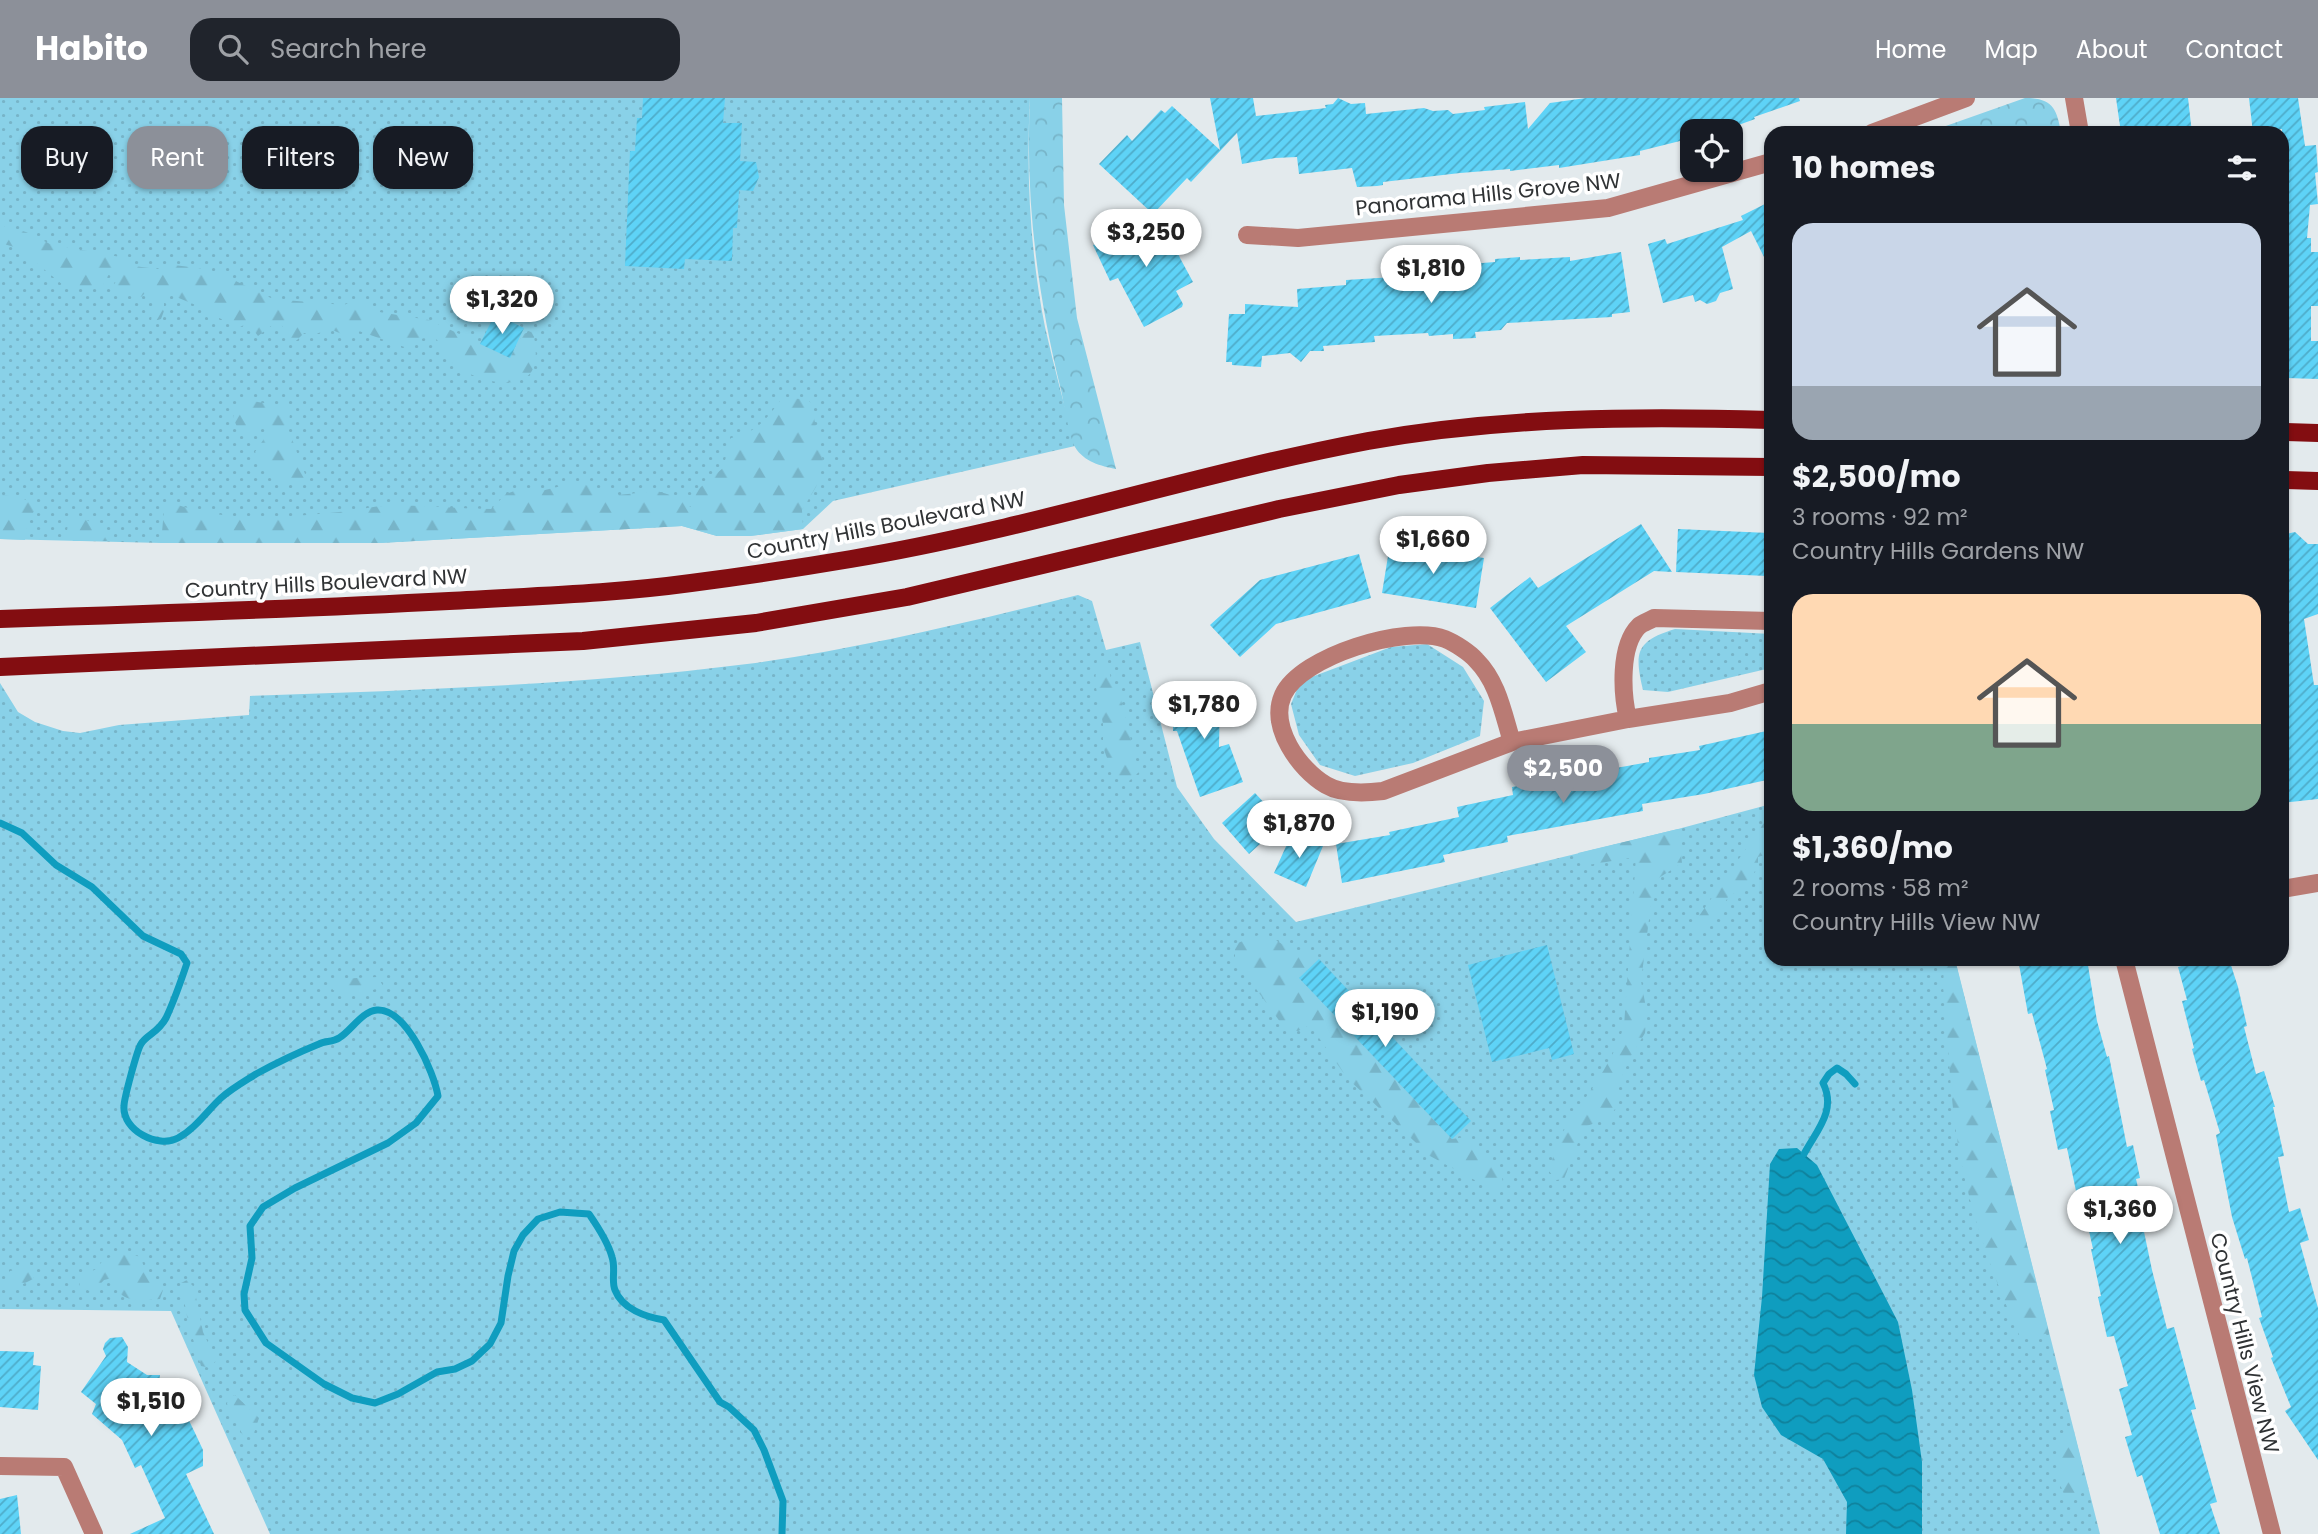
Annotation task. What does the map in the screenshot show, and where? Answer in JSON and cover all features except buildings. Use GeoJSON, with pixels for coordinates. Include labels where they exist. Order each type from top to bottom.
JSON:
{"type":"FeatureCollection","features":[{"type":"Feature","properties":{"kind":"main road","name":"Country Hills Boulevard NW"},"geometry":{"type":"LineString","coordinates":[[0,619],[363,605],[574,594],[688,584],[854,559],[986,532],[1301,455],[1371,441],[1455,429],[1563,419],[1679,417],[1764,420]]}},
{"type":"Feature","properties":{"kind":"main road"},"geometry":{"type":"LineString","coordinates":[[2289,432],[2318,433]]}},
{"type":"Feature","properties":{"kind":"main road"},"geometry":{"type":"LineString","coordinates":[[0,667],[583,641],[756,623],[907,597],[1279,509],[1399,485],[1488,473],[1583,465],[1764,467]]}},
{"type":"Feature","properties":{"kind":"main road"},"geometry":{"type":"LineString","coordinates":[[2289,480],[2318,481]]}},
{"type":"Feature","properties":{"kind":"street"},"geometry":{"type":"LineString","coordinates":[[1891,126],[1966,98]]}},
{"type":"Feature","properties":{"kind":"street"},"geometry":{"type":"LineString","coordinates":[[2074,98],[2079,126]]}},
{"type":"Feature","properties":{"kind":"street","name":"Panorama Hills Grove NW"},"geometry":{"type":"LineString","coordinates":[[1247,235],[1298,238],[1608,208],[1764,164]]}},
{"type":"Feature","properties":{"kind":"street"},"geometry":{"type":"LineString","coordinates":[[1628,719],[1622,696],[1625,659],[1630,638],[1640,625],[1654,618],[1764,621]]}},
{"type":"Feature","properties":{"kind":"street"},"geometry":{"type":"LineString","coordinates":[[1512,742],[1495,686],[1476,659],[1445,639],[1414,635],[1357,646],[1310,666],[1290,685],[1281,704],[1279,724],[1305,767],[1327,786],[1366,793],[1383,791],[1512,742],[1628,719],[1730,703],[1764,693]]}},
{"type":"Feature","properties":{"kind":"street"},"geometry":{"type":"LineString","coordinates":[[2289,888],[2318,883]]}},
{"type":"Feature","properties":{"kind":"street","name":"Country Hills View NW"},"geometry":{"type":"LineString","coordinates":[[2126,966],[2272,1534]]}},
{"type":"Feature","properties":{"kind":"street"},"geometry":{"type":"LineString","coordinates":[[0,1466],[64,1467],[94,1534]]}},
{"type":"Feature","properties":{"kind":"green space"},"geometry":{"type":"Polygon","coordinates":[[[0,98],[1030,98],[1029,184],[1036,270],[1045,327],[1075,446],[833,501],[803,529],[750,536],[717,536],[682,526],[379,543],[161,543],[0,539],[0,98]]]}},
{"type":"Feature","properties":{"kind":"green space"},"geometry":{"type":"Polygon","coordinates":[[[1030,98],[1062,98],[1064,205],[1077,318],[1116,469],[1099,465],[1083,456],[1075,447],[1069,428],[1039,281],[1029,172],[1030,98]]]}},
{"type":"Feature","properties":{"kind":"green space"},"geometry":{"type":"Polygon","coordinates":[[[2025,98],[2034,98],[2052,106],[2059,126],[1946,126],[2025,98]]]}},
{"type":"Feature","properties":{"kind":"green space"},"geometry":{"type":"Polygon","coordinates":[[[0,225],[26,232],[50,244],[120,257],[134,266],[157,269],[174,265],[205,269],[273,299],[344,305],[361,297],[379,312],[429,320],[509,357],[523,334],[533,331],[535,365],[527,377],[508,383],[497,382],[474,376],[457,367],[434,337],[417,339],[410,349],[359,331],[344,335],[330,329],[313,335],[304,333],[297,340],[290,341],[281,323],[271,326],[258,336],[248,323],[240,327],[219,318],[209,320],[203,308],[169,294],[164,299],[161,319],[151,322],[154,295],[147,291],[141,297],[121,295],[113,286],[118,278],[114,273],[109,274],[103,285],[68,289],[18,248],[0,243],[0,225]]]}},
{"type":"Feature","properties":{"kind":"green space"},"geometry":{"type":"Polygon","coordinates":[[[783,397],[808,400],[811,403],[823,462],[816,487],[802,510],[803,529],[750,536],[717,536],[682,526],[379,543],[161,543],[164,510],[169,502],[237,517],[281,517],[383,506],[491,509],[506,494],[523,488],[545,490],[578,482],[618,495],[657,491],[687,500],[690,507],[693,506],[695,492],[723,468],[731,438],[755,428],[767,418],[783,397]]]}},
{"type":"Feature","properties":{"kind":"green space"},"geometry":{"type":"Polygon","coordinates":[[[247,400],[290,408],[289,431],[308,482],[300,486],[277,483],[255,452],[270,430],[262,427],[252,438],[237,427],[233,417],[238,406],[247,400]]]}},
{"type":"Feature","properties":{"kind":"green space"},"geometry":{"type":"Polygon","coordinates":[[[0,495],[20,497],[34,504],[35,510],[28,520],[25,540],[0,539],[0,495]]]}},
{"type":"Feature","properties":{"kind":"green space"},"geometry":{"type":"Polygon","coordinates":[[[78,516],[114,533],[113,541],[73,541],[67,531],[69,518],[78,516]]]}},
{"type":"Feature","properties":{"kind":"green space"},"geometry":{"type":"Polygon","coordinates":[[[1078,595],[1092,601],[1106,650],[1140,642],[1177,787],[1214,839],[1296,922],[1764,806],[1764,966],[1957,966],[2100,1534],[270,1534],[171,1311],[0,1309],[0,683],[18,712],[35,722],[80,733],[119,725],[249,715],[250,696],[561,682],[685,671],[789,658],[955,625],[1078,595]]]}},
{"type":"Feature","properties":{"kind":"green space"},"geometry":{"type":"Polygon","coordinates":[[[1675,629],[1764,634],[1764,670],[1668,692],[1643,690],[1639,666],[1641,650],[1652,638],[1675,629]]]}},
{"type":"Feature","properties":{"kind":"green space"},"geometry":{"type":"Polygon","coordinates":[[[1427,644],[1463,667],[1484,701],[1480,736],[1413,763],[1355,776],[1320,765],[1299,735],[1291,704],[1298,687],[1309,678],[1391,647],[1427,644]]]}},
{"type":"Feature","properties":{"kind":"green space"},"geometry":{"type":"Polygon","coordinates":[[[1097,660],[1108,665],[1112,684],[1121,700],[1139,772],[1129,781],[1114,777],[1103,747],[1103,724],[1095,682],[1097,660]]]}},
{"type":"Feature","properties":{"kind":"green space"},"geometry":{"type":"Polygon","coordinates":[[[1764,823],[1764,855],[1758,857],[1758,864],[1748,887],[1729,896],[1707,930],[1696,936],[1692,926],[1764,823]]]}},
{"type":"Feature","properties":{"kind":"green space"},"geometry":{"type":"Polygon","coordinates":[[[1678,829],[1682,863],[1654,881],[1641,981],[1647,1013],[1645,1033],[1617,1087],[1619,1103],[1609,1118],[1584,1127],[1564,1179],[1556,1180],[1549,1171],[1559,1139],[1604,1070],[1624,1026],[1636,857],[1582,866],[1578,853],[1678,829]]]}},
{"type":"Feature","properties":{"kind":"green space"},"geometry":{"type":"Polygon","coordinates":[[[1264,933],[1292,950],[1310,953],[1319,959],[1299,978],[1452,1139],[1466,1137],[1500,1170],[1503,1182],[1495,1191],[1430,1156],[1347,1078],[1310,1025],[1298,1031],[1286,1030],[1235,960],[1235,944],[1264,933]]]}},
{"type":"Feature","properties":{"kind":"green space"},"geometry":{"type":"Polygon","coordinates":[[[1957,966],[2049,1333],[2021,1339],[1999,1287],[1972,1207],[1959,1153],[1953,1108],[1944,969],[1957,966]]]}},
{"type":"Feature","properties":{"kind":"green space"},"geometry":{"type":"Polygon","coordinates":[[[378,977],[383,986],[365,992],[339,992],[333,990],[330,984],[337,979],[378,977]]]}},
{"type":"Feature","properties":{"kind":"green space"},"geometry":{"type":"Polygon","coordinates":[[[129,1253],[140,1257],[148,1276],[163,1290],[160,1299],[128,1298],[119,1292],[112,1278],[104,1280],[93,1292],[79,1287],[81,1277],[96,1269],[104,1259],[129,1253]]]}},
{"type":"Feature","properties":{"kind":"green space"},"geometry":{"type":"Polygon","coordinates":[[[26,1268],[34,1272],[33,1279],[13,1289],[5,1287],[10,1271],[26,1268]]]}},
{"type":"Feature","properties":{"kind":"green space"},"geometry":{"type":"Polygon","coordinates":[[[187,1280],[194,1287],[203,1332],[216,1360],[211,1368],[201,1366],[188,1322],[181,1283],[187,1280]]]}},
{"type":"Feature","properties":{"kind":"green space"},"geometry":{"type":"Polygon","coordinates":[[[235,1395],[259,1418],[254,1433],[249,1437],[242,1434],[227,1404],[228,1397],[235,1395]]]}},
{"type":"Feature","properties":{"kind":"green space"},"geometry":{"type":"Polygon","coordinates":[[[2074,1432],[2088,1488],[2069,1503],[2059,1479],[2057,1447],[2058,1438],[2074,1432]]]}},
{"type":"Feature","properties":{"kind":"water"},"geometry":{"type":"Polygon","coordinates":[[[1797,1148],[1817,1165],[1898,1322],[1912,1390],[1922,1462],[1922,1534],[1846,1534],[1847,1502],[1823,1459],[1781,1435],[1762,1407],[1754,1375],[1770,1164],[1779,1149],[1797,1148]]]}},
{"type":"Feature","properties":{"kind":"waterway"},"geometry":{"type":"LineString","coordinates":[[0,823],[22,833],[56,865],[92,887],[143,936],[181,954],[187,963],[166,1018],[141,1044],[128,1085],[125,1115],[135,1130],[143,1135],[161,1141],[178,1138],[238,1085],[287,1058],[339,1038],[372,1011],[388,1012],[398,1019],[425,1058],[438,1096],[416,1123],[388,1143],[295,1188],[263,1207],[250,1226],[252,1258],[244,1294],[245,1310],[266,1343],[324,1384],[352,1398],[375,1403],[398,1394],[437,1372],[455,1369],[472,1361],[490,1344],[501,1323],[514,1251],[523,1235],[538,1219],[560,1212],[589,1214],[610,1251],[618,1297],[635,1311],[664,1320],[720,1402],[754,1430],[783,1501],[782,1534]]}},
{"type":"Feature","properties":{"kind":"waterway"},"geometry":{"type":"LineString","coordinates":[[1804,1154],[1826,1112],[1827,1093],[1823,1083],[1829,1074],[1837,1068],[1855,1084]]}}]}
